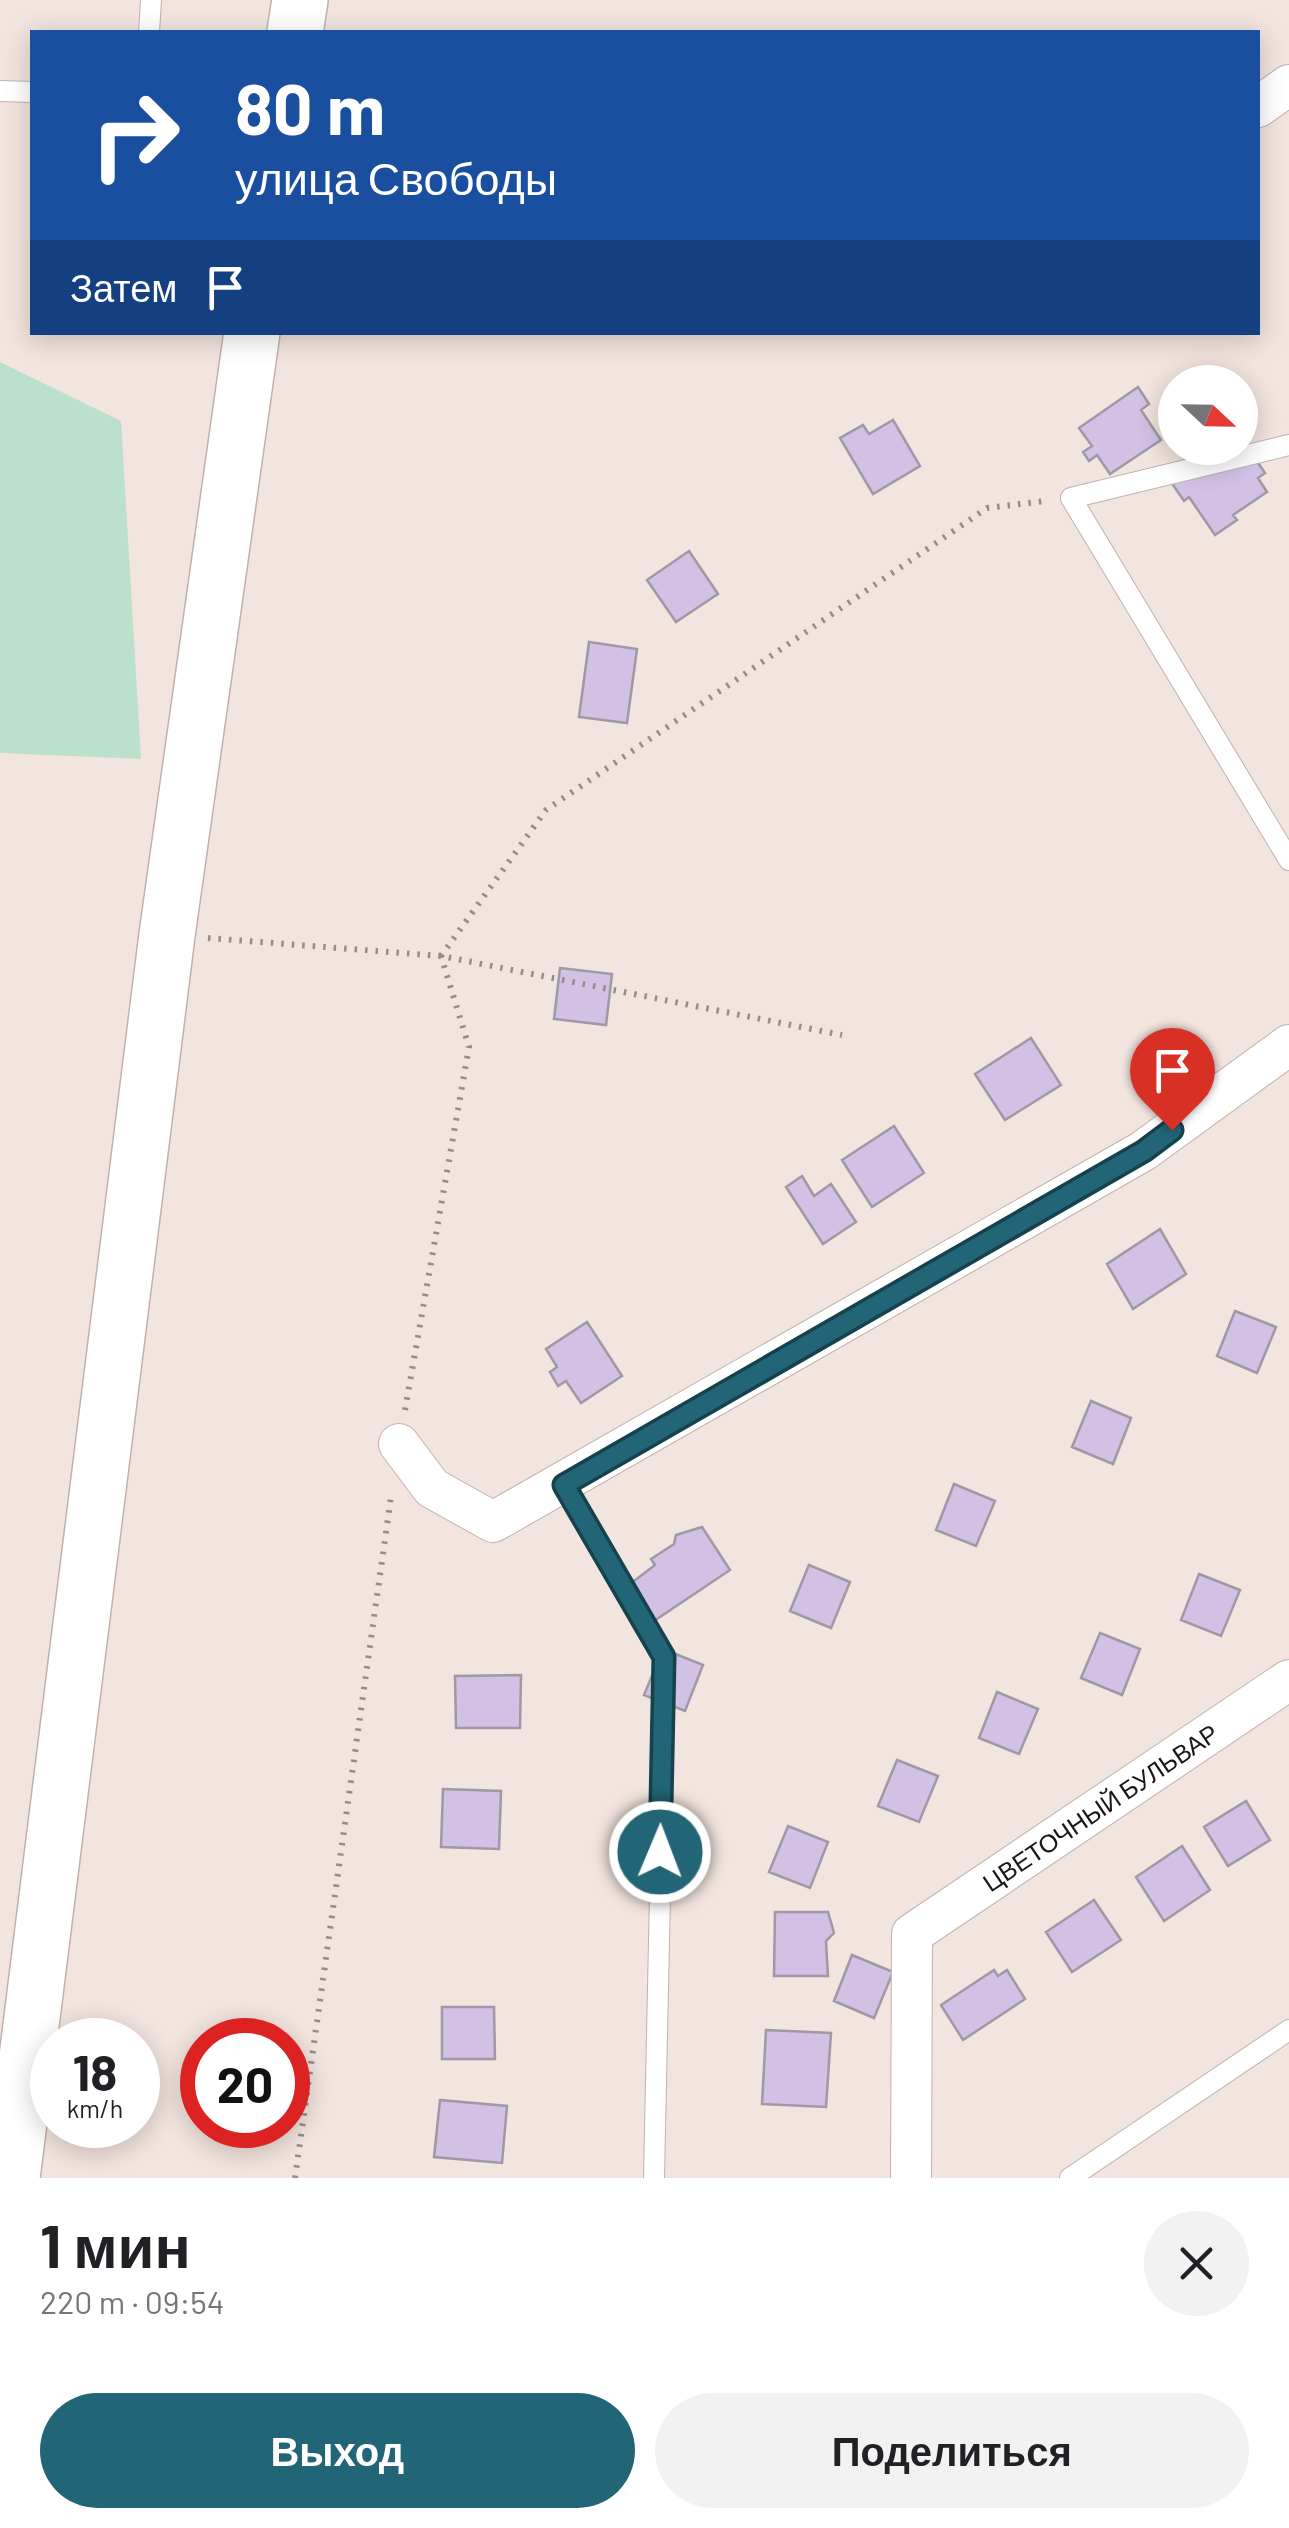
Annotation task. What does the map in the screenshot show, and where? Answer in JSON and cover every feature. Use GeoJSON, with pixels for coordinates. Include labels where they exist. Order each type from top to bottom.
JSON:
{"type":"FeatureCollection","features":[{"type":"Feature","properties":{"kind":"main road"},"geometry":{"type":"LineString","coordinates":[[295,30],[300,0]]}},
{"type":"Feature","properties":{"kind":"main road"},"geometry":{"type":"LineString","coordinates":[[12,2178],[167,935],[252,335]]}},
{"type":"Feature","properties":{"kind":"street"},"geometry":{"type":"LineString","coordinates":[[1260,106],[1289,85]]}},
{"type":"Feature","properties":{"kind":"street"},"geometry":{"type":"LineString","coordinates":[[399,1444],[432,1488],[493,1522],[564,1485],[1144,1151],[1289,1045]]}},
{"type":"Feature","properties":{"kind":"street","name":"ЦВЕТОЧНЫЙ БУЛЬВАР"},"geometry":{"type":"LineString","coordinates":[[911,2178],[912,1934],[1289,1680]]}},
{"type":"Feature","properties":{"kind":"lane"},"geometry":{"type":"LineString","coordinates":[[149,30],[151,0]]}},
{"type":"Feature","properties":{"kind":"lane"},"geometry":{"type":"LineString","coordinates":[[0,91],[30,92]]}},
{"type":"Feature","properties":{"kind":"lane"},"geometry":{"type":"LineString","coordinates":[[1289,445],[1071,498],[1289,860]]}},
{"type":"Feature","properties":{"kind":"lane"},"geometry":{"type":"LineString","coordinates":[[564,1485],[664,1657],[654,2178]]}},
{"type":"Feature","properties":{"kind":"lane"},"geometry":{"type":"LineString","coordinates":[[1070,2178],[1289,2030]]}},
{"type":"Feature","properties":{"kind":"path"},"geometry":{"type":"LineString","coordinates":[[441,956],[546,810],[987,508],[1071,498]]}},
{"type":"Feature","properties":{"kind":"path"},"geometry":{"type":"LineString","coordinates":[[167,935],[441,956],[842,1035]]}},
{"type":"Feature","properties":{"kind":"path"},"geometry":{"type":"LineString","coordinates":[[295,2178],[399,1444],[469,1048],[441,956]]}},
{"type":"Feature","properties":{"kind":"green space"},"geometry":{"type":"Polygon","coordinates":[[[0,362],[121,421],[141,759],[0,753],[0,362]]]}},
{"type":"Feature","properties":{"kind":"building"},"geometry":{"type":"Polygon","coordinates":[[[1138,387],[1149,404],[1141,410],[1158,436],[1158,442],[1110,474],[1097,455],[1089,461],[1083,452],[1092,446],[1079,428],[1138,387]]]}},
{"type":"Feature","properties":{"kind":"building"},"geometry":{"type":"Polygon","coordinates":[[[893,420],[920,466],[873,494],[840,438],[863,425],[869,434],[893,420]]]}},
{"type":"Feature","properties":{"kind":"building"},"geometry":{"type":"Polygon","coordinates":[[[1258,463],[1265,473],[1258,478],[1267,492],[1233,515],[1237,520],[1215,535],[1189,497],[1184,501],[1171,482],[1196,465],[1258,463]]]}},
{"type":"Feature","properties":{"kind":"building"},"geometry":{"type":"Polygon","coordinates":[[[689,551],[718,594],[676,622],[647,580],[689,551]]]}},
{"type":"Feature","properties":{"kind":"building"},"geometry":{"type":"Polygon","coordinates":[[[589,642],[637,649],[627,723],[579,717],[589,642]]]}},
{"type":"Feature","properties":{"kind":"building"},"geometry":{"type":"Polygon","coordinates":[[[560,968],[612,974],[606,1025],[554,1019],[560,968]]]}},
{"type":"Feature","properties":{"kind":"building"},"geometry":{"type":"Polygon","coordinates":[[[1031,1038],[1061,1085],[1005,1120],[975,1074],[1031,1038]]]}},
{"type":"Feature","properties":{"kind":"building"},"geometry":{"type":"Polygon","coordinates":[[[894,1126],[924,1173],[872,1207],[842,1160],[894,1126]]]}},
{"type":"Feature","properties":{"kind":"building"},"geometry":{"type":"Polygon","coordinates":[[[802,1176],[814,1196],[831,1184],[856,1222],[823,1244],[786,1187],[802,1176]]]}},
{"type":"Feature","properties":{"kind":"building"},"geometry":{"type":"Polygon","coordinates":[[[1160,1229],[1186,1274],[1133,1309],[1107,1264],[1160,1229]]]}},
{"type":"Feature","properties":{"kind":"building"},"geometry":{"type":"Polygon","coordinates":[[[1235,1311],[1276,1327],[1257,1373],[1217,1356],[1235,1311]]]}},
{"type":"Feature","properties":{"kind":"building"},"geometry":{"type":"Polygon","coordinates":[[[587,1322],[622,1376],[581,1403],[566,1381],[558,1386],[550,1372],[557,1367],[546,1349],[587,1322]]]}},
{"type":"Feature","properties":{"kind":"building"},"geometry":{"type":"Polygon","coordinates":[[[1091,1401],[1131,1418],[1113,1464],[1072,1447],[1091,1401]]]}},
{"type":"Feature","properties":{"kind":"building"},"geometry":{"type":"Polygon","coordinates":[[[954,1484],[995,1501],[976,1546],[936,1530],[954,1484]]]}},
{"type":"Feature","properties":{"kind":"building"},"geometry":{"type":"Polygon","coordinates":[[[702,1527],[730,1570],[654,1621],[630,1584],[655,1565],[651,1559],[674,1544],[676,1535],[702,1527]]]}},
{"type":"Feature","properties":{"kind":"building"},"geometry":{"type":"Polygon","coordinates":[[[809,1565],[850,1582],[831,1628],[790,1611],[809,1565]]]}},
{"type":"Feature","properties":{"kind":"building"},"geometry":{"type":"Polygon","coordinates":[[[1199,1574],[1240,1590],[1221,1636],[1181,1620],[1199,1574]]]}},
{"type":"Feature","properties":{"kind":"building"},"geometry":{"type":"Polygon","coordinates":[[[1100,1633],[1140,1649],[1122,1695],[1081,1678],[1100,1633]]]}},
{"type":"Feature","properties":{"kind":"building"},"geometry":{"type":"Polygon","coordinates":[[[663,1649],[703,1665],[685,1711],[644,1695],[663,1649]]]}},
{"type":"Feature","properties":{"kind":"building"},"geometry":{"type":"Polygon","coordinates":[[[521,1675],[520,1728],[456,1728],[455,1676],[521,1675]]]}},
{"type":"Feature","properties":{"kind":"building"},"geometry":{"type":"Polygon","coordinates":[[[997,1692],[1038,1709],[1019,1754],[979,1738],[997,1692]]]}},
{"type":"Feature","properties":{"kind":"building"},"geometry":{"type":"Polygon","coordinates":[[[897,1760],[938,1776],[919,1822],[878,1806],[897,1760]]]}},
{"type":"Feature","properties":{"kind":"building"},"geometry":{"type":"Polygon","coordinates":[[[443,1789],[501,1791],[499,1849],[441,1847],[443,1789]]]}},
{"type":"Feature","properties":{"kind":"building"},"geometry":{"type":"Polygon","coordinates":[[[1246,1801],[1270,1840],[1228,1866],[1204,1827],[1246,1801]]]}},
{"type":"Feature","properties":{"kind":"building"},"geometry":{"type":"Polygon","coordinates":[[[788,1826],[828,1842],[810,1888],[769,1872],[788,1826]]]}},
{"type":"Feature","properties":{"kind":"building"},"geometry":{"type":"Polygon","coordinates":[[[1182,1846],[1210,1890],[1164,1921],[1136,1877],[1182,1846]]]}},
{"type":"Feature","properties":{"kind":"building"},"geometry":{"type":"Polygon","coordinates":[[[1094,1900],[1121,1940],[1072,1972],[1046,1932],[1094,1900]]]}},
{"type":"Feature","properties":{"kind":"building"},"geometry":{"type":"Polygon","coordinates":[[[775,1912],[828,1912],[834,1933],[826,1941],[828,1976],[774,1976],[775,1912]]]}},
{"type":"Feature","properties":{"kind":"building"},"geometry":{"type":"Polygon","coordinates":[[[852,1955],[893,1972],[874,2018],[834,2001],[852,1955]]]}},
{"type":"Feature","properties":{"kind":"building"},"geometry":{"type":"Polygon","coordinates":[[[994,1970],[998,1976],[1007,1970],[1025,1999],[963,2040],[941,2005],[994,1970]]]}},
{"type":"Feature","properties":{"kind":"building"},"geometry":{"type":"Polygon","coordinates":[[[442,2007],[494,2007],[495,2059],[442,2059],[442,2007]]]}},
{"type":"Feature","properties":{"kind":"building"},"geometry":{"type":"Polygon","coordinates":[[[766,2030],[831,2033],[826,2107],[762,2104],[766,2030]]]}},
{"type":"Feature","properties":{"kind":"building"},"geometry":{"type":"Polygon","coordinates":[[[440,2100],[507,2106],[502,2163],[434,2157],[440,2100]]]}},
{"type":"Feature","properties":{"kind":"route"},"geometry":{"type":"LineString","coordinates":[[660,1852],[664,1657],[564,1485],[1144,1151],[1172,1130]]}}]}
